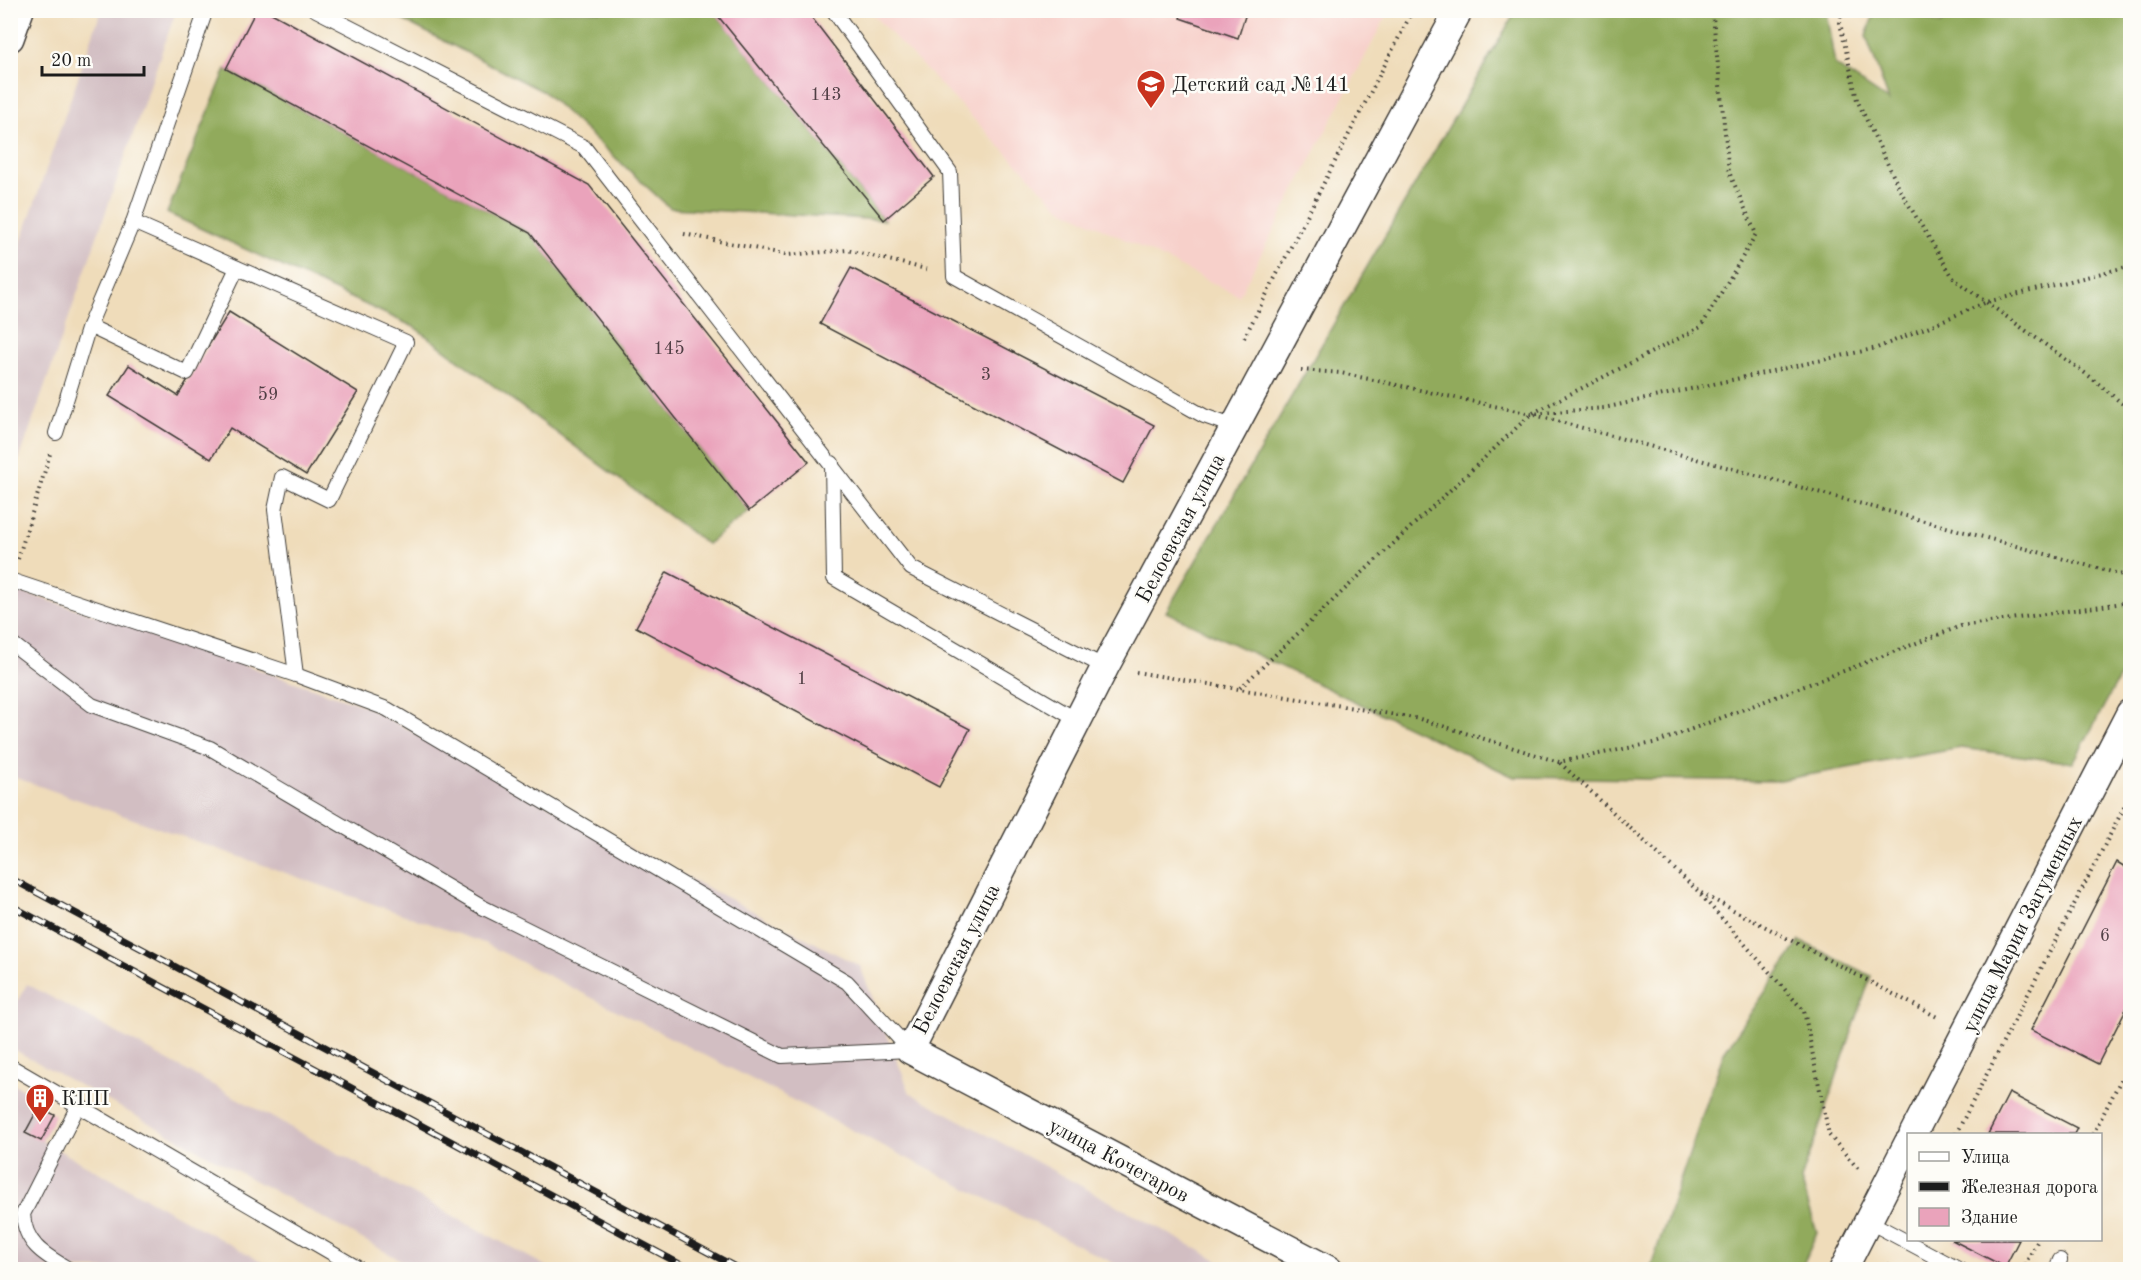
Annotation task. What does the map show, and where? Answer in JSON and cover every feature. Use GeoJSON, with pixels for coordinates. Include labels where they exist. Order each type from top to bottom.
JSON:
{"type":"FeatureCollection","features":[{"type":"Feature","properties":{"kind":"street"},"geometry":{"type":"LineString","coordinates":[[10,38],[20,10]]}},
{"type":"Feature","properties":{"kind":"street","name":"Белоевская улица"},"geometry":{"type":"LineString","coordinates":[[910,1050],[1077,720],[1459,10]]}},
{"type":"Feature","properties":{"kind":"street","name":"улица Марии Загуменных"},"geometry":{"type":"LineString","coordinates":[[1914,1133],[2130,713]]}},
{"type":"Feature","properties":{"kind":"street","name":"улица Кочегаров"},"geometry":{"type":"LineString","coordinates":[[910,1050],[1329,1269]]}},
{"type":"Feature","properties":{"kind":"street"},"geometry":{"type":"LineString","coordinates":[[1844,1269],[1907,1145]]}},
{"type":"Feature","properties":{"kind":"lane"},"geometry":{"type":"LineString","coordinates":[[56,433],[89,326],[134,222],[206,10]]}},
{"type":"Feature","properties":{"kind":"lane"},"geometry":{"type":"LineString","coordinates":[[316,10],[584,147],[832,463],[911,568],[1105,667]]}},
{"type":"Feature","properties":{"kind":"lane"},"geometry":{"type":"LineString","coordinates":[[834,10],[950,172],[954,276],[1204,416],[1235,427]]}},
{"type":"Feature","properties":{"kind":"lane"},"geometry":{"type":"LineString","coordinates":[[134,222],[406,342],[328,500],[282,477],[274,510],[296,675]]}},
{"type":"Feature","properties":{"kind":"lane"},"geometry":{"type":"LineString","coordinates":[[89,326],[187,373],[237,268]]}},
{"type":"Feature","properties":{"kind":"lane"},"geometry":{"type":"LineString","coordinates":[[832,463],[834,578],[1077,720]]}},
{"type":"Feature","properties":{"kind":"lane"},"geometry":{"type":"LineString","coordinates":[[10,575],[16,582],[296,675],[387,709],[847,982],[910,1050]]}},
{"type":"Feature","properties":{"kind":"lane"},"geometry":{"type":"LineString","coordinates":[[10,642],[92,705],[210,748],[480,906],[782,1056],[910,1050]]}},
{"type":"Feature","properties":{"kind":"lane"},"geometry":{"type":"LineString","coordinates":[[10,1066],[361,1269]]}},
{"type":"Feature","properties":{"kind":"lane"},"geometry":{"type":"LineString","coordinates":[[70,1269],[39,1251],[30,1240],[23,1214],[79,1104]]}},
{"type":"Feature","properties":{"kind":"lane"},"geometry":{"type":"LineString","coordinates":[[1869,1221],[1960,1269]]}},
{"type":"Feature","properties":{"kind":"path"},"geometry":{"type":"LineString","coordinates":[[1241,343],[1413,10]]}},
{"type":"Feature","properties":{"kind":"path"},"geometry":{"type":"LineString","coordinates":[[1240,688],[1531,414],[1701,327],[1756,234],[1729,172],[1713,17],[1715,10]]}},
{"type":"Feature","properties":{"kind":"path"},"geometry":{"type":"LineString","coordinates":[[1842,10],[1840,23],[1857,100],[1901,192],[1954,279],[2089,376],[2130,410]]}},
{"type":"Feature","properties":{"kind":"path"},"geometry":{"type":"LineString","coordinates":[[646,226],[788,255],[847,250],[954,276]]}},
{"type":"Feature","properties":{"kind":"path"},"geometry":{"type":"LineString","coordinates":[[1531,414],[1604,408],[1877,348],[1987,302],[2130,266]]}},
{"type":"Feature","properties":{"kind":"path"},"geometry":{"type":"LineString","coordinates":[[1267,367],[1341,373],[1531,414],[2130,577]]}},
{"type":"Feature","properties":{"kind":"path"},"geometry":{"type":"LineString","coordinates":[[16,582],[18,557],[56,433]]}},
{"type":"Feature","properties":{"kind":"path"},"geometry":{"type":"LineString","coordinates":[[1559,762],[1658,742],[1961,626],[2130,602]]}},
{"type":"Feature","properties":{"kind":"path"},"geometry":{"type":"LineString","coordinates":[[1105,667],[1419,719],[1559,762],[1699,892],[1804,1011],[1829,1135],[1882,1195]]}},
{"type":"Feature","properties":{"kind":"path"},"geometry":{"type":"LineString","coordinates":[[1957,1133],[2130,796]]}},
{"type":"Feature","properties":{"kind":"path"},"geometry":{"type":"LineString","coordinates":[[1699,892],[1966,1032]]}},
{"type":"Feature","properties":{"kind":"path"},"geometry":{"type":"LineString","coordinates":[[2094,1133],[2130,1062]]}},
{"type":"Feature","properties":{"kind":"path"},"geometry":{"type":"LineString","coordinates":[[2022,1269],[2037,1241]]}},
{"type":"Feature","properties":{"kind":"shaded area"},"geometry":{"type":"Polygon","coordinates":[[[101,11],[176,11],[19,460],[10,457],[11,271],[101,11]]]}},
{"type":"Feature","properties":{"kind":"shaded area","name":"Детский сад №141"},"geometry":{"type":"Polygon","coordinates":[[[869,11],[1389,11],[1239,296],[1059,207],[869,11]]]}},
{"type":"Feature","properties":{"kind":"shaded area"},"geometry":{"type":"Polygon","coordinates":[[[11,589],[110,619],[365,706],[618,842],[860,966],[910,1093],[1234,1269],[1125,1269],[484,943],[11,776],[11,589]]]}},
{"type":"Feature","properties":{"kind":"shaded area"},"geometry":{"type":"Polygon","coordinates":[[[27,984],[551,1269],[417,1269],[11,1048],[11,1012],[27,984]]]}},
{"type":"Feature","properties":{"kind":"shaded area"},"geometry":{"type":"Polygon","coordinates":[[[10,1082],[38,1097],[39,1107],[55,1115],[42,1141],[275,1269],[11,1269],[10,1082]]]}},
{"type":"Feature","properties":{"kind":"green space"},"geometry":{"type":"Polygon","coordinates":[[[385,11],[714,11],[884,220],[670,208],[544,92],[385,11]]]}},
{"type":"Feature","properties":{"kind":"green space"},"geometry":{"type":"Polygon","coordinates":[[[1516,11],[1826,11],[1835,65],[1889,101],[1866,36],[1875,11],[1905,11],[1940,24],[1957,11],[2130,11],[2130,658],[2073,763],[1961,748],[1774,781],[1514,777],[1166,612],[1516,11]]]}},
{"type":"Feature","properties":{"kind":"green space"},"geometry":{"type":"Polygon","coordinates":[[[226,69],[530,233],[749,511],[707,544],[414,327],[167,213],[226,69]]]}},
{"type":"Feature","properties":{"kind":"green space"},"geometry":{"type":"Polygon","coordinates":[[[1800,941],[1871,976],[1801,1180],[1817,1233],[1801,1269],[1650,1269],[1724,1052],[1800,941]]]}},
{"type":"Feature","properties":{"kind":"building"},"geometry":{"type":"Polygon","coordinates":[[[256,10],[266,10],[589,185],[809,462],[749,511],[530,233],[226,69],[256,10]]]}},
{"type":"Feature","properties":{"kind":"building"},"geometry":{"type":"Polygon","coordinates":[[[713,10],[806,10],[934,177],[884,220],[713,10]]]}},
{"type":"Feature","properties":{"kind":"building"},"geometry":{"type":"Polygon","coordinates":[[[1183,10],[1247,10],[1238,38],[1180,18],[1183,10]]]}},
{"type":"Feature","properties":{"kind":"building"},"geometry":{"type":"Polygon","coordinates":[[[851,268],[1154,425],[1123,483],[820,324],[851,268]]]}},
{"type":"Feature","properties":{"kind":"building"},"geometry":{"type":"Polygon","coordinates":[[[229,312],[358,392],[306,475],[230,428],[211,459],[109,396],[129,365],[178,396],[229,312]]]}},
{"type":"Feature","properties":{"kind":"building"},"geometry":{"type":"Polygon","coordinates":[[[667,572],[970,729],[939,787],[636,627],[667,572]]]}},
{"type":"Feature","properties":{"kind":"building"},"geometry":{"type":"Polygon","coordinates":[[[2117,862],[2130,870],[2130,1001],[2098,1064],[2031,1030],[2117,862]]]}},
{"type":"Feature","properties":{"kind":"building"},"geometry":{"type":"Polygon","coordinates":[[[2009,1093],[2077,1128],[2074,1133],[1989,1133],[2009,1093]]]}},
{"type":"Feature","properties":{"kind":"building","name":"КПП"},"geometry":{"type":"Polygon","coordinates":[[[39,1107],[55,1115],[41,1141],[25,1133],[39,1107]]]}},
{"type":"Feature","properties":{"kind":"building"},"geometry":{"type":"Polygon","coordinates":[[[1954,1241],[2018,1241],[2005,1267],[1954,1241]]]}},
{"type":"Feature","properties":{"kind":"railway"},"geometry":{"type":"LineString","coordinates":[[10,878],[741,1270]]}},
{"type":"Feature","properties":{"kind":"railway"},"geometry":{"type":"LineString","coordinates":[[10,905],[691,1270]]}},
{"type":"Feature","properties":{"kind":"place","name":"Детский сад №141"},"geometry":{"type":"Point","coordinates":[1151,110]}},
{"type":"Feature","properties":{"kind":"place","name":"КПП"},"geometry":{"type":"Point","coordinates":[40,1124]}}]}
